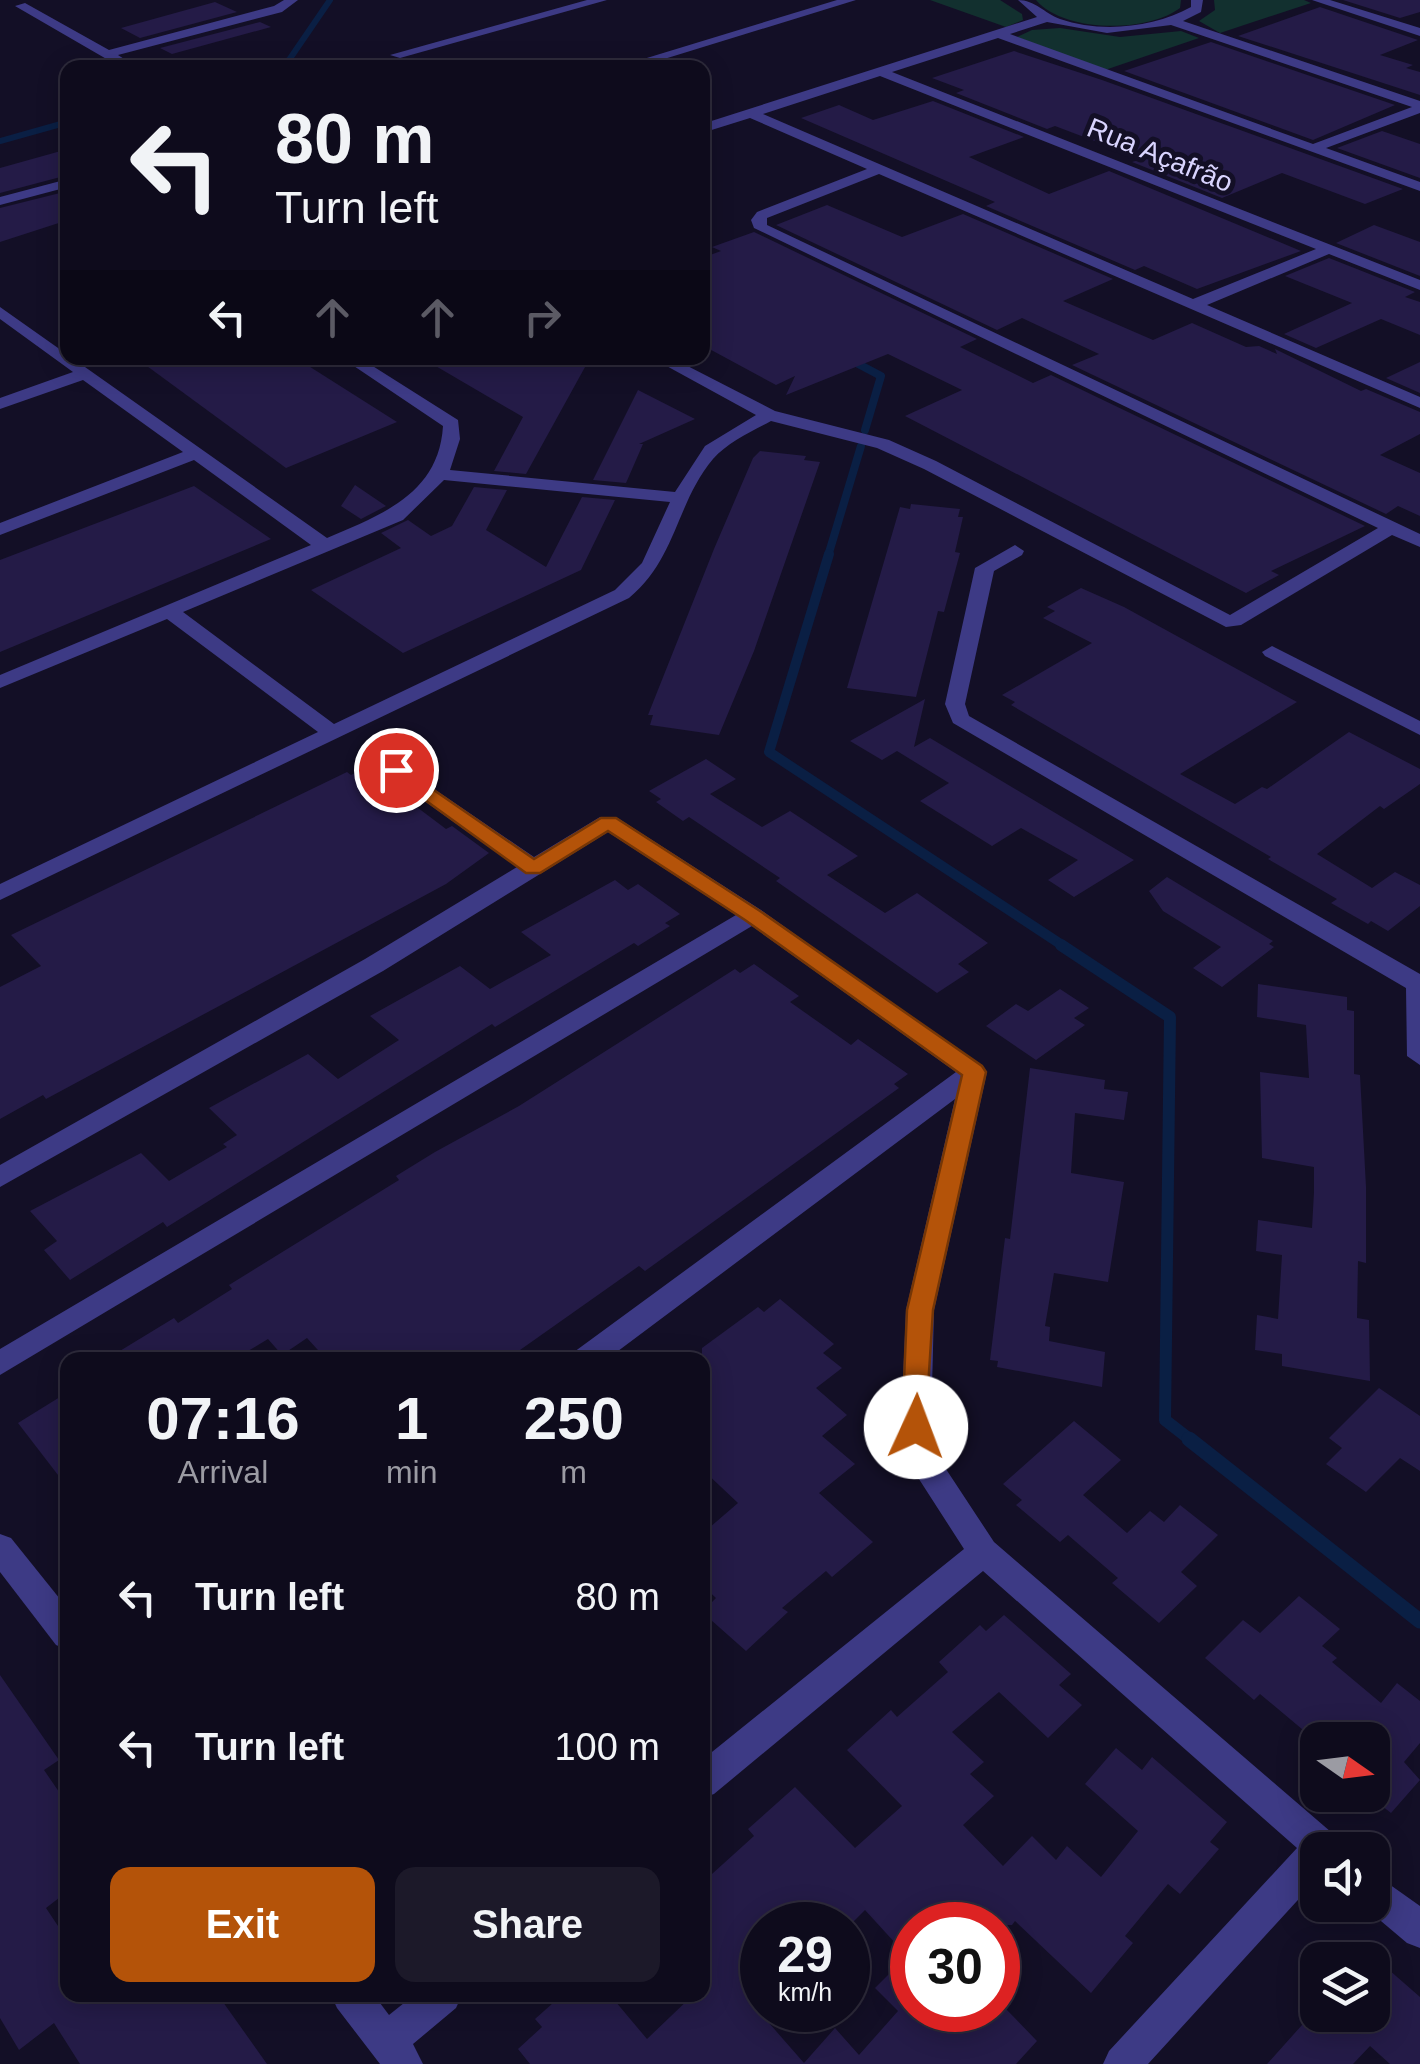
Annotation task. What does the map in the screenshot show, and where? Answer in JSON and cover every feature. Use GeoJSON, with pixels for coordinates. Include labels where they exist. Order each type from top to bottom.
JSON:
{"type":"FeatureCollection","features":[{"type":"Feature","properties":{"kind":"street"},"geometry":{"type":"LineString","coordinates":[[44,0],[16,7],[118,60]]}},
{"type":"Feature","properties":{"kind":"street"},"geometry":{"type":"LineString","coordinates":[[108,54],[278,9],[292,0]]}},
{"type":"Feature","properties":{"kind":"street"},"geometry":{"type":"LineString","coordinates":[[406,60],[396,55],[600,0]]}},
{"type":"Feature","properties":{"kind":"street"},"geometry":{"type":"LineString","coordinates":[[647,60],[850,0]]}},
{"type":"Feature","properties":{"kind":"street"},"geometry":{"type":"LineString","coordinates":[[1024,0],[1047,18]]}},
{"type":"Feature","properties":{"kind":"street"},"geometry":{"type":"LineString","coordinates":[[710,127],[1047,18],[1117,29],[1174,22],[1197,9],[1197,0]]}},
{"type":"Feature","properties":{"kind":"street"},"geometry":{"type":"LineString","coordinates":[[1318,0],[1420,32]]}},
{"type":"Feature","properties":{"kind":"street"},"geometry":{"type":"LineString","coordinates":[[1174,22],[1420,106]]}},
{"type":"Feature","properties":{"kind":"street"},"geometry":{"type":"LineString","coordinates":[[999,34],[1420,186]]}},
{"type":"Feature","properties":{"kind":"street","name":"Rua Açafrão"},"geometry":{"type":"LineString","coordinates":[[881,72],[1420,284]]}},
{"type":"Feature","properties":{"kind":"street"},"geometry":{"type":"LineString","coordinates":[[1314,148],[1420,106]]}},
{"type":"Feature","properties":{"kind":"street"},"geometry":{"type":"LineString","coordinates":[[752,114],[1420,403]]}},
{"type":"Feature","properties":{"kind":"street"},"geometry":{"type":"LineString","coordinates":[[880,169],[762,215],[758,220],[761,228],[1420,541]]}},
{"type":"Feature","properties":{"kind":"street"},"geometry":{"type":"LineString","coordinates":[[0,201],[60,185]]}},
{"type":"Feature","properties":{"kind":"street"},"geometry":{"type":"LineString","coordinates":[[1193,305],[1329,249]]}},
{"type":"Feature","properties":{"kind":"street"},"geometry":{"type":"LineString","coordinates":[[0,312],[60,356]]}},
{"type":"Feature","properties":{"kind":"street"},"geometry":{"type":"LineString","coordinates":[[72,365],[325,546]]}},
{"type":"Feature","properties":{"kind":"street"},"geometry":{"type":"LineString","coordinates":[[0,682],[396,516],[425,495],[440,474],[452,445],[452,424],[361,365]]}},
{"type":"Feature","properties":{"kind":"street"},"geometry":{"type":"LineString","coordinates":[[674,365],[770,415],[883,444],[1226,621],[1234,621],[1391,528]]}},
{"type":"Feature","properties":{"kind":"street"},"geometry":{"type":"LineString","coordinates":[[0,404],[84,374]]}},
{"type":"Feature","properties":{"kind":"street"},"geometry":{"type":"LineString","coordinates":[[0,894],[641,582],[656,562],[682,498],[707,454],[770,415]]}},
{"type":"Feature","properties":{"kind":"street"},"geometry":{"type":"LineString","coordinates":[[0,529],[193,454]]}},
{"type":"Feature","properties":{"kind":"street"},"geometry":{"type":"LineString","coordinates":[[440,474],[682,498]]}},
{"type":"Feature","properties":{"kind":"street"},"geometry":{"type":"LineString","coordinates":[[1016,551],[985,568],[955,704],[960,719],[1419,985],[1420,1056]]}},
{"type":"Feature","properties":{"kind":"street"},"geometry":{"type":"LineString","coordinates":[[169,611],[331,732]]}},
{"type":"Feature","properties":{"kind":"street"},"geometry":{"type":"LineString","coordinates":[[1272,652],[1420,729]]}},
{"type":"Feature","properties":{"kind":"street"},"geometry":{"type":"LineString","coordinates":[[396,770],[533,868]]}},
{"type":"Feature","properties":{"kind":"street"},"geometry":{"type":"LineString","coordinates":[[0,1177],[374,965],[608,822],[752,916],[974,1072]]}},
{"type":"Feature","properties":{"kind":"street"},"geometry":{"type":"LineString","coordinates":[[0,1363],[752,916]]}},
{"type":"Feature","properties":{"kind":"street"},"geometry":{"type":"LineString","coordinates":[[595,1352],[974,1072]]}},
{"type":"Feature","properties":{"kind":"street"},"geometry":{"type":"LineString","coordinates":[[974,1072],[920,1310],[916,1427],[928,1467],[983,1552],[1301,1832]]}},
{"type":"Feature","properties":{"kind":"street"},"geometry":{"type":"LineString","coordinates":[[0,1548],[60,1625]]}},
{"type":"Feature","properties":{"kind":"street"},"geometry":{"type":"LineString","coordinates":[[710,1775],[983,1552]]}},
{"type":"Feature","properties":{"kind":"street"},"geometry":{"type":"LineString","coordinates":[[1122,2064],[1300,1873]]}},
{"type":"Feature","properties":{"kind":"street"},"geometry":{"type":"LineString","coordinates":[[1390,1905],[1420,1930]]}},
{"type":"Feature","properties":{"kind":"street"},"geometry":{"type":"LineString","coordinates":[[355,2002],[395,2053],[437,2002]]}},
{"type":"Feature","properties":{"kind":"green space"},"geometry":{"type":"Polygon","coordinates":[[[930,0],[1000,0],[1022,14],[1023,20],[1006,27],[930,0]]]}},
{"type":"Feature","properties":{"kind":"green space"},"geometry":{"type":"Polygon","coordinates":[[[1036,0],[1181,0],[1180,8],[1148,22],[1106,26],[1066,19],[1036,0]]]}},
{"type":"Feature","properties":{"kind":"green space"},"geometry":{"type":"Polygon","coordinates":[[[1214,0],[1311,3],[1220,33],[1199,21],[1215,10],[1214,0]]]}},
{"type":"Feature","properties":{"kind":"green space"},"geometry":{"type":"Polygon","coordinates":[[[1060,28],[1120,37],[1181,31],[1199,38],[1105,70],[1017,37],[1032,30],[1060,28]]]}},
{"type":"Feature","properties":{"kind":"building"},"geometry":{"type":"Polygon","coordinates":[[[1343,0],[1420,0],[1420,12],[1400,18],[1343,0]]]}},
{"type":"Feature","properties":{"kind":"building"},"geometry":{"type":"Polygon","coordinates":[[[215,2],[237,12],[140,38],[121,28],[215,2]]]}},
{"type":"Feature","properties":{"kind":"building"},"geometry":{"type":"Polygon","coordinates":[[[1320,7],[1418,40],[1380,55],[1413,65],[1406,68],[1420,72],[1420,95],[1238,36],[1320,7]]]}},
{"type":"Feature","properties":{"kind":"building"},"geometry":{"type":"Polygon","coordinates":[[[260,22],[271,27],[172,54],[160,48],[260,22]]]}},
{"type":"Feature","properties":{"kind":"building"},"geometry":{"type":"Polygon","coordinates":[[[1211,42],[1395,105],[1313,140],[1124,71],[1211,42]]]}},
{"type":"Feature","properties":{"kind":"building"},"geometry":{"type":"Polygon","coordinates":[[[1014,51],[1403,189],[1365,204],[1282,173],[1222,198],[1132,162],[1142,159],[1055,126],[1047,129],[956,93],[964,90],[932,78],[1014,51]]]}},
{"type":"Feature","properties":{"kind":"building"},"geometry":{"type":"Polygon","coordinates":[[[933,101],[1024,137],[969,157],[1049,194],[1109,171],[1301,251],[1197,289],[1144,266],[1135,270],[986,206],[995,202],[801,118],[839,105],[873,120],[933,101]]]}},
{"type":"Feature","properties":{"kind":"building"},"geometry":{"type":"Polygon","coordinates":[[[1382,131],[1420,144],[1420,178],[1337,148],[1382,131]]]}},
{"type":"Feature","properties":{"kind":"building"},"geometry":{"type":"Polygon","coordinates":[[[60,151],[60,177],[0,193],[0,168],[60,151]]]}},
{"type":"Feature","properties":{"kind":"building"},"geometry":{"type":"Polygon","coordinates":[[[60,193],[60,223],[0,242],[0,208],[60,193]]]}},
{"type":"Feature","properties":{"kind":"building"},"geometry":{"type":"Polygon","coordinates":[[[827,205],[902,237],[963,214],[1113,279],[1063,301],[1153,340],[1192,323],[1246,347],[1259,346],[1277,354],[1275,349],[1361,391],[1366,389],[1420,412],[1420,434],[1380,455],[1420,473],[1420,516],[1398,506],[1386,514],[1072,365],[1099,354],[1022,318],[997,330],[776,225],[827,205]]]}},
{"type":"Feature","properties":{"kind":"building"},"geometry":{"type":"Polygon","coordinates":[[[1374,225],[1420,242],[1420,276],[1336,243],[1374,225]]]}},
{"type":"Feature","properties":{"kind":"building"},"geometry":{"type":"Polygon","coordinates":[[[754,232],[977,339],[960,347],[1033,383],[1051,375],[1365,526],[1271,571],[1279,575],[1246,593],[905,416],[962,390],[888,354],[786,395],[795,376],[776,385],[710,349],[710,255],[721,251],[712,247],[754,232]]]}},
{"type":"Feature","properties":{"kind":"building"},"geometry":{"type":"Polygon","coordinates":[[[1329,258],[1415,292],[1405,297],[1420,302],[1420,335],[1381,319],[1316,348],[1284,334],[1352,303],[1285,276],[1329,258]]]}},
{"type":"Feature","properties":{"kind":"building"},"geometry":{"type":"Polygon","coordinates":[[[1420,362],[1420,393],[1386,378],[1420,362]]]}},
{"type":"Feature","properties":{"kind":"building"},"geometry":{"type":"Polygon","coordinates":[[[146,365],[307,365],[397,422],[286,468],[146,365]]]}},
{"type":"Feature","properties":{"kind":"building"},"geometry":{"type":"Polygon","coordinates":[[[434,365],[586,365],[526,474],[494,471],[523,417],[434,365]]]}},
{"type":"Feature","properties":{"kind":"building"},"geometry":{"type":"Polygon","coordinates":[[[638,390],[695,419],[639,444],[643,444],[626,483],[593,480],[638,390]]]}},
{"type":"Feature","properties":{"kind":"building"},"geometry":{"type":"Polygon","coordinates":[[[760,451],[806,456],[804,460],[820,462],[754,651],[719,735],[650,725],[653,715],[648,715],[714,549],[753,458],[760,451]]]}},
{"type":"Feature","properties":{"kind":"building"},"geometry":{"type":"Polygon","coordinates":[[[355,485],[386,506],[361,519],[341,506],[355,485]]]}},
{"type":"Feature","properties":{"kind":"building"},"geometry":{"type":"Polygon","coordinates":[[[194,486],[271,539],[0,652],[0,560],[194,486]]]}},
{"type":"Feature","properties":{"kind":"building"},"geometry":{"type":"Polygon","coordinates":[[[474,487],[507,490],[486,530],[546,567],[582,497],[615,500],[581,570],[403,653],[311,590],[401,548],[381,533],[408,520],[431,536],[452,526],[474,487]]]}},
{"type":"Feature","properties":{"kind":"building"},"geometry":{"type":"Polygon","coordinates":[[[911,504],[960,509],[958,517],[963,517],[955,552],[960,553],[944,612],[938,611],[916,697],[847,688],[900,507],[910,509],[911,504]]]}},
{"type":"Feature","properties":{"kind":"building"},"geometry":{"type":"Polygon","coordinates":[[[1081,588],[1124,607],[1297,702],[1180,774],[1235,804],[1262,787],[1267,789],[1349,732],[1420,769],[1420,784],[1384,809],[1380,806],[1317,854],[1372,888],[1395,872],[1420,885],[1420,906],[1388,931],[1371,921],[1368,924],[1331,903],[1337,899],[1268,859],[1271,857],[1011,705],[1015,702],[1002,695],[1092,643],[1043,618],[1055,611],[1047,607],[1081,588]]]}},
{"type":"Feature","properties":{"kind":"building"},"geometry":{"type":"Polygon","coordinates":[[[925,699],[914,747],[930,738],[1134,860],[1074,897],[1048,880],[1078,860],[1021,828],[992,846],[920,801],[949,783],[897,751],[882,760],[850,741],[925,699]]]}},
{"type":"Feature","properties":{"kind":"building"},"geometry":{"type":"Polygon","coordinates":[[[706,759],[736,779],[710,794],[762,827],[790,811],[858,856],[827,875],[885,913],[917,893],[988,943],[958,964],[969,972],[937,993],[776,881],[780,878],[689,817],[683,821],[656,802],[661,799],[649,791],[706,759]]]}},
{"type":"Feature","properties":{"kind":"building"},"geometry":{"type":"Polygon","coordinates":[[[365,768],[446,829],[452,826],[489,853],[446,884],[46,1099],[43,1095],[0,1119],[0,987],[41,966],[11,935],[347,772],[351,775],[365,768]]]}},
{"type":"Feature","properties":{"kind":"building"},"geometry":{"type":"Polygon","coordinates":[[[1167,877],[1273,941],[1269,944],[1274,947],[1222,987],[1193,968],[1221,947],[1163,911],[1149,891],[1167,877]]]}},
{"type":"Feature","properties":{"kind":"building"},"geometry":{"type":"Polygon","coordinates":[[[615,880],[628,890],[638,884],[680,914],[665,923],[670,926],[638,946],[634,943],[495,1027],[492,1024],[167,1227],[163,1222],[70,1280],[44,1250],[57,1241],[30,1211],[141,1153],[169,1181],[227,1147],[223,1144],[237,1135],[209,1108],[308,1054],[338,1079],[399,1040],[370,1016],[460,966],[490,989],[551,955],[521,932],[615,880]]]}},
{"type":"Feature","properties":{"kind":"building"},"geometry":{"type":"Polygon","coordinates":[[[754,964],[799,996],[790,1002],[851,1045],[858,1039],[908,1074],[894,1084],[899,1088],[645,1271],[639,1266],[517,1352],[320,1352],[307,1338],[286,1352],[279,1352],[268,1339],[246,1352],[118,1352],[174,1318],[178,1323],[232,1289],[229,1285],[399,1180],[396,1176],[519,1106],[735,969],[740,973],[754,964]]]}},
{"type":"Feature","properties":{"kind":"building"},"geometry":{"type":"Polygon","coordinates":[[[1258,984],[1347,997],[1347,1010],[1354,1011],[1354,1074],[1360,1075],[1366,1187],[1366,1263],[1358,1261],[1357,1318],[1369,1320],[1370,1381],[1282,1366],[1282,1354],[1255,1350],[1257,1315],[1278,1319],[1282,1255],[1256,1251],[1258,1220],[1312,1228],[1314,1192],[1314,1167],[1262,1158],[1260,1072],[1309,1078],[1306,1025],[1257,1017],[1258,984]]]}},
{"type":"Feature","properties":{"kind":"building"},"geometry":{"type":"Polygon","coordinates":[[[1060,989],[1089,1008],[1074,1018],[1085,1025],[1036,1060],[986,1026],[1016,1004],[1028,1011],[1060,989]]]}},
{"type":"Feature","properties":{"kind":"building"},"geometry":{"type":"Polygon","coordinates":[[[1030,1068],[1105,1080],[1104,1089],[1128,1092],[1124,1120],[1075,1113],[1071,1173],[1124,1182],[1108,1282],[1054,1273],[1045,1326],[1050,1327],[1049,1341],[1105,1352],[1102,1387],[997,1367],[998,1361],[990,1360],[1005,1238],[1010,1239],[1030,1068]]]}},
{"type":"Feature","properties":{"kind":"building"},"geometry":{"type":"Polygon","coordinates":[[[780,1299],[834,1344],[823,1353],[842,1368],[816,1388],[847,1415],[822,1436],[855,1464],[819,1493],[873,1542],[832,1577],[826,1571],[782,1608],[788,1612],[746,1651],[710,1619],[710,1604],[716,1598],[710,1592],[710,1527],[738,1503],[710,1477],[710,1352],[702,1352],[702,1348],[758,1307],[764,1312],[780,1299]]]}},
{"type":"Feature","properties":{"kind":"building"},"geometry":{"type":"Polygon","coordinates":[[[1379,1388],[1420,1416],[1420,1471],[1400,1458],[1366,1492],[1326,1464],[1342,1448],[1329,1438],[1379,1388]]]}},
{"type":"Feature","properties":{"kind":"building"},"geometry":{"type":"Polygon","coordinates":[[[60,1397],[60,1478],[18,1423],[60,1397]]]}},
{"type":"Feature","properties":{"kind":"building"},"geometry":{"type":"Polygon","coordinates":[[[1074,1421],[1121,1460],[1083,1495],[1127,1533],[1150,1511],[1164,1522],[1180,1505],[1218,1535],[1181,1572],[1197,1586],[1159,1623],[1112,1583],[1118,1578],[1068,1535],[1060,1542],[1016,1505],[1022,1500],[1003,1484],[1074,1421]]]}},
{"type":"Feature","properties":{"kind":"building"},"geometry":{"type":"Polygon","coordinates":[[[1299,1596],[1340,1629],[1322,1646],[1337,1658],[1332,1662],[1381,1703],[1397,1683],[1420,1701],[1420,1743],[1404,1762],[1420,1780],[1391,1813],[1390,1722],[1300,1722],[1300,1727],[1260,1694],[1254,1700],[1205,1658],[1243,1620],[1260,1633],[1299,1596]]]}},
{"type":"Feature","properties":{"kind":"building"},"geometry":{"type":"Polygon","coordinates":[[[1004,1615],[1071,1674],[1059,1685],[1082,1705],[1048,1738],[999,1692],[952,1732],[984,1762],[970,1774],[994,1796],[963,1825],[1003,1866],[1032,1836],[1056,1860],[1067,1846],[1101,1877],[1138,1831],[1085,1784],[1116,1748],[1142,1770],[1152,1757],[1227,1822],[1210,1842],[1219,1849],[1180,1894],[1168,1884],[1125,1936],[1133,1943],[1091,1993],[1020,1926],[1020,1902],[890,1902],[890,1937],[870,1915],[870,1902],[740,1902],[740,2032],[777,2032],[804,2063],[831,2032],[839,2032],[859,2055],[890,2020],[890,2032],[1020,2032],[1020,2023],[1037,2041],[1016,2064],[530,2064],[518,2049],[542,2027],[535,2019],[554,2002],[616,2002],[647,2039],[686,2002],[710,2002],[710,1876],[754,1836],[748,1829],[795,1787],[855,1848],[902,1806],[847,1750],[891,1710],[897,1717],[948,1672],[939,1662],[980,1625],[986,1631],[1004,1615]]]}},
{"type":"Feature","properties":{"kind":"building"},"geometry":{"type":"Polygon","coordinates":[[[0,1675],[59,1760],[44,1770],[60,1793],[60,1897],[46,1908],[60,1929],[60,2002],[223,2002],[267,2064],[80,2064],[54,2023],[19,2050],[0,2018],[0,1675]]]}},
{"type":"Feature","properties":{"kind":"building"},"geometry":{"type":"Polygon","coordinates":[[[1390,1971],[1420,1997],[1420,2064],[1390,2064],[1370,2046],[1353,2064],[1267,2064],[1300,2027],[1300,2032],[1390,2032],[1390,1971]]]}},
{"type":"Feature","properties":{"kind":"building"},"geometry":{"type":"Polygon","coordinates":[[[890,1973],[890,2003],[875,1988],[890,1973]]]}},
{"type":"Feature","properties":{"kind":"waterway"},"geometry":{"type":"LineString","coordinates":[[289,60],[330,0]]}},
{"type":"Feature","properties":{"kind":"waterway"},"geometry":{"type":"LineString","coordinates":[[0,141],[60,124]]}},
{"type":"Feature","properties":{"kind":"waterway"},"geometry":{"type":"LineString","coordinates":[[847,358],[881,376],[865,430]]}},
{"type":"Feature","properties":{"kind":"waterway"},"geometry":{"type":"LineString","coordinates":[[828,556],[861,446]]}},
{"type":"Feature","properties":{"kind":"waterway"},"geometry":{"type":"LineString","coordinates":[[829,554],[769,752],[1065,947]]}},
{"type":"Feature","properties":{"kind":"waterway"},"geometry":{"type":"LineString","coordinates":[[1061,945],[1170,1017],[1165,1420],[1192,1441]]}},
{"type":"Feature","properties":{"kind":"waterway"},"geometry":{"type":"LineString","coordinates":[[1189,1439],[1420,1621]]}},
{"type":"Feature","properties":{"kind":"route"},"geometry":{"type":"LineString","coordinates":[[396,770],[533,868],[608,822],[752,916],[974,1072],[920,1310],[916,1427]]}}]}
